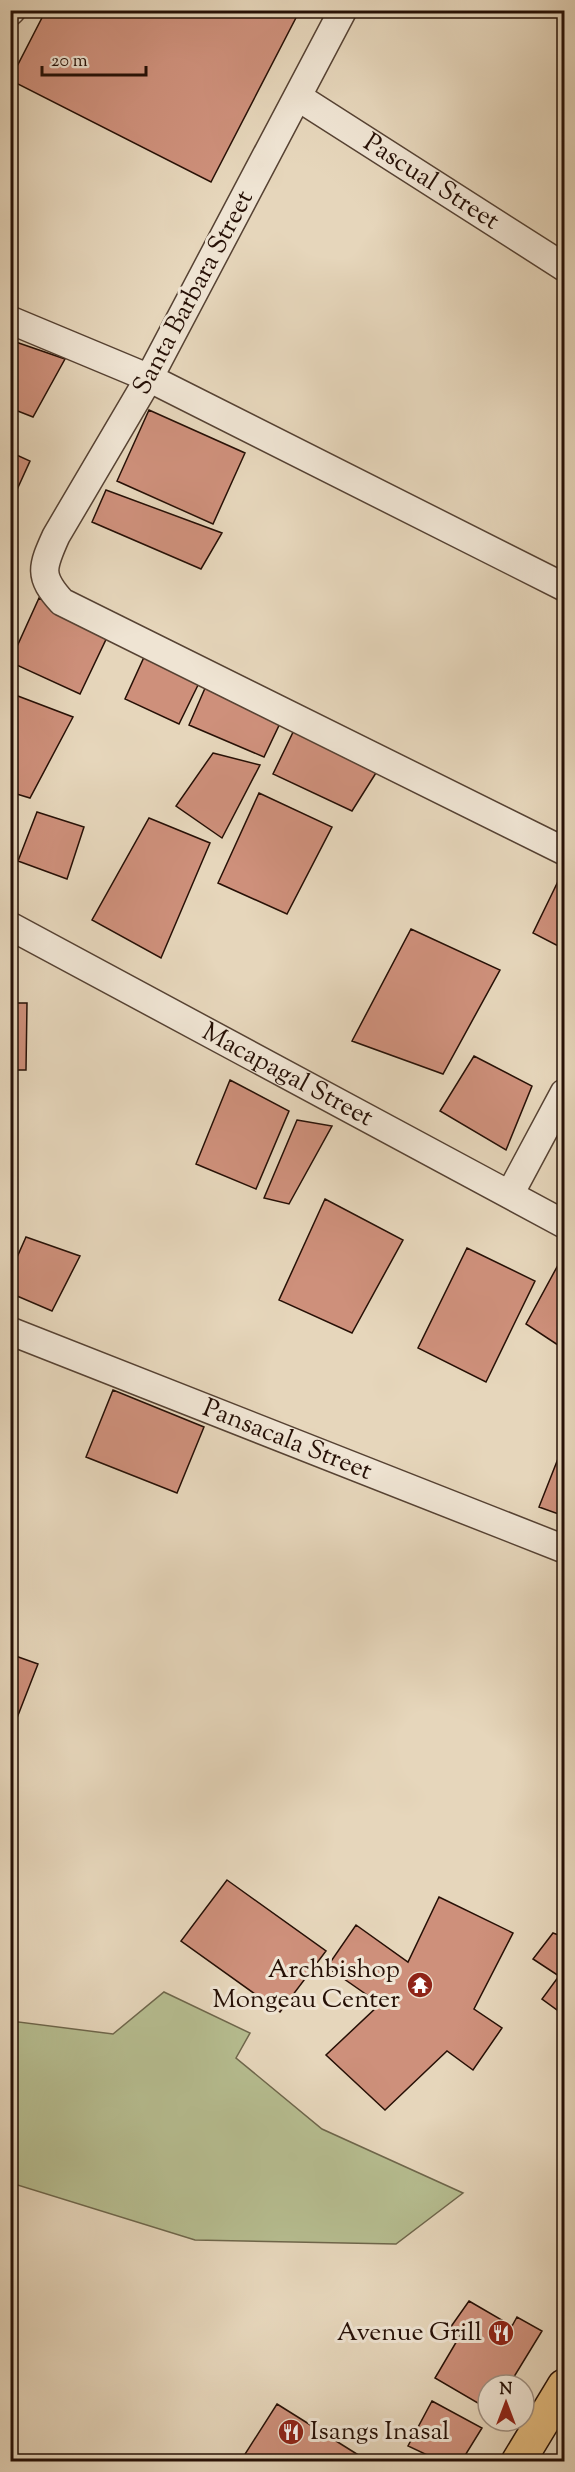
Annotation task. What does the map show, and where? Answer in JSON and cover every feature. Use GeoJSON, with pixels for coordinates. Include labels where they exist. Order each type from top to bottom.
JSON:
{"type":"FeatureCollection","features":[{"type":"Feature","properties":{"kind":"main road"},"geometry":{"type":"LineString","coordinates":[[518,2462],[564,2386]]}},
{"type":"Feature","properties":{"kind":"street","name":"Santa Barbara Street"},"geometry":{"type":"LineString","coordinates":[[343,10],[149,378],[56,536],[46,557],[45,573],[48,586],[62,602],[564,850]]}},
{"type":"Feature","properties":{"kind":"street","name":"Pascual Street"},"geometry":{"type":"LineString","coordinates":[[298,97],[564,267]]}},
{"type":"Feature","properties":{"kind":"street"},"geometry":{"type":"LineString","coordinates":[[10,320],[149,378],[564,587]]}},
{"type":"Feature","properties":{"kind":"street","name":"Macapagal Street"},"geometry":{"type":"LineString","coordinates":[[10,926],[564,1224]]}},
{"type":"Feature","properties":{"kind":"street"},"geometry":{"type":"LineString","coordinates":[[510,1194],[564,1093]]}},
{"type":"Feature","properties":{"kind":"street","name":"Pansacala Street"},"geometry":{"type":"LineString","coordinates":[[10,1331],[564,1549]]}},
{"type":"Feature","properties":{"kind":"green space"},"geometry":{"type":"Polygon","coordinates":[[[164,1992],[250,2033],[236,2058],[322,2129],[463,2193],[396,2244],[195,2240],[11,2183],[11,2021],[113,2034],[164,1992]]]}},
{"type":"Feature","properties":{"kind":"building"},"geometry":{"type":"Polygon","coordinates":[[[46,10],[300,10],[211,182],[10,80],[46,10]]]}},
{"type":"Feature","properties":{"kind":"building"},"geometry":{"type":"Polygon","coordinates":[[[10,340],[65,359],[33,417],[10,408],[10,340]]]}},
{"type":"Feature","properties":{"kind":"building"},"geometry":{"type":"Polygon","coordinates":[[[149,410],[245,453],[213,524],[117,481],[149,410]]]}},
{"type":"Feature","properties":{"kind":"building"},"geometry":{"type":"Polygon","coordinates":[[[10,452],[30,461],[10,505],[10,452]]]}},
{"type":"Feature","properties":{"kind":"building"},"geometry":{"type":"Polygon","coordinates":[[[106,490],[222,533],[201,569],[92,522],[106,490]]]}},
{"type":"Feature","properties":{"kind":"building"},"geometry":{"type":"Polygon","coordinates":[[[39,598],[110,631],[80,694],[10,662],[39,598]]]}},
{"type":"Feature","properties":{"kind":"building"},"geometry":{"type":"Polygon","coordinates":[[[145,655],[201,679],[179,724],[125,699],[145,655]]]}},
{"type":"Feature","properties":{"kind":"building"},"geometry":{"type":"Polygon","coordinates":[[[209,679],[283,717],[264,757],[189,725],[209,679]]]}},
{"type":"Feature","properties":{"kind":"building"},"geometry":{"type":"Polygon","coordinates":[[[10,693],[73,717],[30,798],[10,792],[10,693]]]}},
{"type":"Feature","properties":{"kind":"building"},"geometry":{"type":"Polygon","coordinates":[[[296,726],[381,765],[352,811],[273,774],[296,726]]]}},
{"type":"Feature","properties":{"kind":"building"},"geometry":{"type":"Polygon","coordinates":[[[213,753],[260,765],[222,838],[176,806],[213,753]]]}},
{"type":"Feature","properties":{"kind":"building"},"geometry":{"type":"Polygon","coordinates":[[[259,793],[332,827],[287,914],[218,883],[259,793]]]}},
{"type":"Feature","properties":{"kind":"building"},"geometry":{"type":"Polygon","coordinates":[[[37,812],[84,827],[67,879],[18,861],[37,812]]]}},
{"type":"Feature","properties":{"kind":"building"},"geometry":{"type":"Polygon","coordinates":[[[149,818],[210,843],[161,958],[92,920],[149,818]]]}},
{"type":"Feature","properties":{"kind":"building"},"geometry":{"type":"Polygon","coordinates":[[[564,869],[564,949],[533,933],[564,869]]]}},
{"type":"Feature","properties":{"kind":"building"},"geometry":{"type":"Polygon","coordinates":[[[411,929],[500,970],[443,1074],[352,1041],[411,929]]]}},
{"type":"Feature","properties":{"kind":"building"},"geometry":{"type":"Polygon","coordinates":[[[10,1003],[27,1003],[26,1070],[10,1070],[10,1003]]]}},
{"type":"Feature","properties":{"kind":"building"},"geometry":{"type":"Polygon","coordinates":[[[474,1056],[532,1086],[506,1150],[440,1111],[474,1056]]]}},
{"type":"Feature","properties":{"kind":"building"},"geometry":{"type":"Polygon","coordinates":[[[230,1080],[289,1111],[256,1189],[196,1164],[230,1080]]]}},
{"type":"Feature","properties":{"kind":"building"},"geometry":{"type":"Polygon","coordinates":[[[297,1120],[332,1126],[289,1204],[264,1198],[297,1120]]]}},
{"type":"Feature","properties":{"kind":"building"},"geometry":{"type":"Polygon","coordinates":[[[325,1199],[403,1240],[352,1333],[279,1300],[325,1199]]]}},
{"type":"Feature","properties":{"kind":"building"},"geometry":{"type":"Polygon","coordinates":[[[26,1237],[80,1256],[52,1311],[10,1293],[10,1273],[26,1237]]]}},
{"type":"Feature","properties":{"kind":"building"},"geometry":{"type":"Polygon","coordinates":[[[467,1248],[535,1281],[486,1382],[418,1348],[467,1248]]]}},
{"type":"Feature","properties":{"kind":"building"},"geometry":{"type":"Polygon","coordinates":[[[564,1254],[564,1349],[526,1324],[564,1254]]]}},
{"type":"Feature","properties":{"kind":"building"},"geometry":{"type":"Polygon","coordinates":[[[113,1390],[204,1427],[177,1493],[86,1457],[113,1390]]]}},
{"type":"Feature","properties":{"kind":"building"},"geometry":{"type":"Polygon","coordinates":[[[564,1446],[564,1516],[539,1507],[564,1446]]]}},
{"type":"Feature","properties":{"kind":"building"},"geometry":{"type":"Polygon","coordinates":[[[10,1654],[38,1664],[15,1723],[10,1721],[10,1654]]]}},
{"type":"Feature","properties":{"kind":"building"},"geometry":{"type":"Polygon","coordinates":[[[227,1880],[326,1951],[280,2012],[181,1941],[227,1880]]]}},
{"type":"Feature","properties":{"kind":"building","name":"Archbishop Mongeau Center"},"geometry":{"type":"Polygon","coordinates":[[[439,1897],[513,1933],[474,2009],[502,2028],[473,2070],[447,2051],[385,2110],[326,2055],[380,2004],[327,1967],[356,1925],[408,1962],[439,1897]]]}},
{"type":"Feature","properties":{"kind":"building"},"geometry":{"type":"Polygon","coordinates":[[[553,1933],[564,1937],[564,2015],[542,1999],[559,1976],[533,1959],[553,1933]]]}},
{"type":"Feature","properties":{"kind":"building"},"geometry":{"type":"Polygon","coordinates":[[[469,2301],[512,2326],[517,2317],[542,2331],[516,2373],[476,2373],[476,2402],[435,2378],[461,2334],[450,2328],[469,2301]]]}},
{"type":"Feature","properties":{"kind":"building"},"geometry":{"type":"Polygon","coordinates":[[[432,2401],[476,2425],[476,2433],[479,2433],[461,2462],[442,2462],[408,2446],[432,2401]]]}},
{"type":"Feature","properties":{"kind":"building","name":"Isangs Inasal"},"geometry":{"type":"Polygon","coordinates":[[[277,2404],[368,2461],[368,2462],[240,2462],[277,2404]]]}},
{"type":"Feature","properties":{"kind":"place","name":"Archbishop Mongeau Center"},"geometry":{"type":"Point","coordinates":[420,1985]}},
{"type":"Feature","properties":{"kind":"place","name":"Avenue Grill"},"geometry":{"type":"Point","coordinates":[501,2333]}},
{"type":"Feature","properties":{"kind":"place","name":"Isangs Inasal"},"geometry":{"type":"Point","coordinates":[291,2432]}}]}
